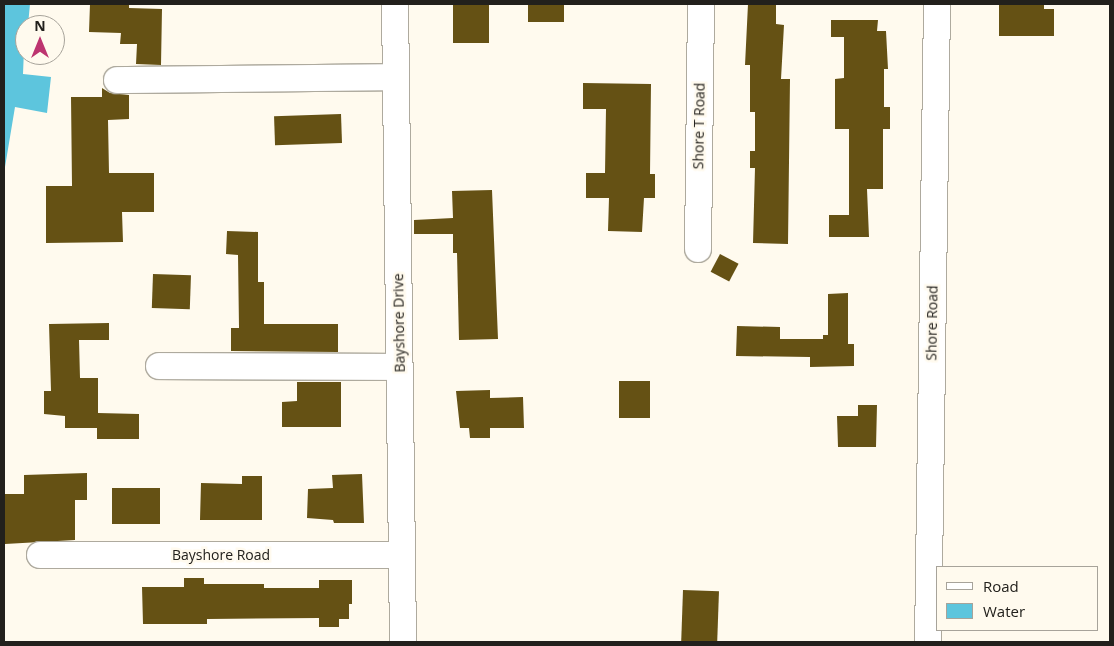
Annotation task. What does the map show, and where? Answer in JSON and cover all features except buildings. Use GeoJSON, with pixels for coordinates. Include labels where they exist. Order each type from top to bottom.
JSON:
{"type":"FeatureCollection","features":[{"type":"Feature","properties":{"kind":"street","name":"Bayshore Drive"},"geometry":{"type":"LineString","coordinates":[[394,4],[403,642]]}},
{"type":"Feature","properties":{"kind":"street","name":"Shore T Road"},"geometry":{"type":"LineString","coordinates":[[698,249],[701,4]]}},
{"type":"Feature","properties":{"kind":"street","name":"Shore Road"},"geometry":{"type":"LineString","coordinates":[[928,642],[936,4]]}},
{"type":"Feature","properties":{"kind":"street"},"geometry":{"type":"LineString","coordinates":[[117,80],[395,77]]}},
{"type":"Feature","properties":{"kind":"street"},"geometry":{"type":"LineString","coordinates":[[159,366],[400,367]]}},
{"type":"Feature","properties":{"kind":"street","name":"Bayshore Road"},"geometry":{"type":"LineString","coordinates":[[40,555],[402,555]]}},
{"type":"Feature","properties":{"kind":"water"},"geometry":{"type":"Polygon","coordinates":[[[4,4],[30,4],[29,15],[15,15],[15,65],[23,65],[23,74],[51,77],[47,113],[15,107],[4,173],[4,4]]]}}]}
